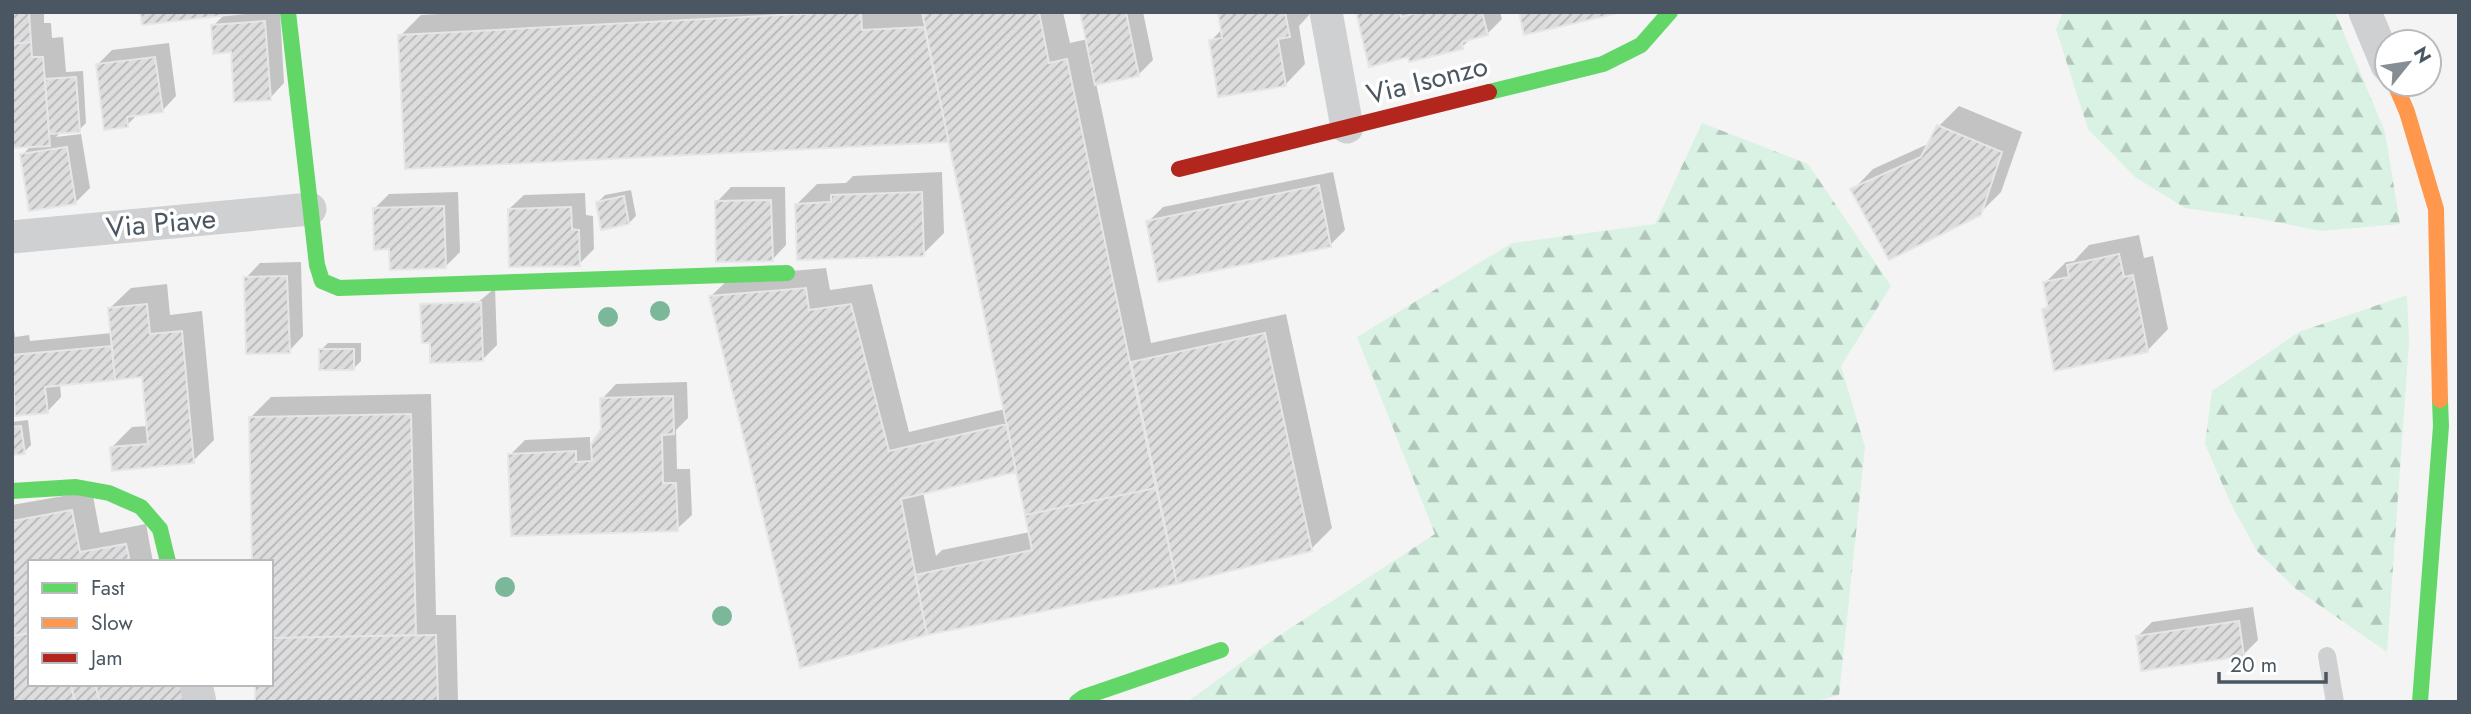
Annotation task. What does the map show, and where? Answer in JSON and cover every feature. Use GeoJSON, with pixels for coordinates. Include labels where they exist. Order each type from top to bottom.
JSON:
{"type":"FeatureCollection","features":[{"type":"Feature","properties":{"kind":"street"},"geometry":{"type":"LineString","coordinates":[[288,12],[318,273],[322,281],[339,288],[788,273]]}},
{"type":"Feature","properties":{"kind":"street"},"geometry":{"type":"LineString","coordinates":[[1326,12],[1347,127]]}},
{"type":"Feature","properties":{"kind":"street","name":"Via Isonzo"},"geometry":{"type":"LineString","coordinates":[[1179,169],[1603,64],[1641,45],[1670,12]]}},
{"type":"Feature","properties":{"kind":"street"},"geometry":{"type":"LineString","coordinates":[[2365,12],[2373,31]]}},
{"type":"Feature","properties":{"kind":"street"},"geometry":{"type":"LineString","coordinates":[[2401,98],[2436,209],[2450,424],[2420,702]]}},
{"type":"Feature","properties":{"kind":"street","name":"Via Piave"},"geometry":{"type":"LineString","coordinates":[[12,237],[310,209]]}},
{"type":"Feature","properties":{"kind":"street"},"geometry":{"type":"LineString","coordinates":[[12,491],[76,487],[110,493],[141,507],[160,529],[168,560]]}},
{"type":"Feature","properties":{"kind":"street"},"geometry":{"type":"LineString","coordinates":[[1077,702],[1084,697],[1221,650]]}},
{"type":"Feature","properties":{"kind":"lane"},"geometry":{"type":"LineString","coordinates":[[2327,656],[2335,702]]}},
{"type":"Feature","properties":{"kind":"green space"},"geometry":{"type":"Polygon","coordinates":[[[2063,12],[2335,12],[2385,132],[2400,224],[2321,231],[2185,208],[2135,177],[2088,129],[2056,29],[2063,12]]]}},
{"type":"Feature","properties":{"kind":"green space"},"geometry":{"type":"Polygon","coordinates":[[[1702,123],[1808,164],[1891,286],[1841,366],[1865,447],[1839,695],[1812,702],[1187,702],[1274,639],[1435,534],[1357,337],[1512,243],[1655,224],[1702,123]]]}},
{"type":"Feature","properties":{"kind":"green space"},"geometry":{"type":"Polygon","coordinates":[[[2407,295],[2409,342],[2387,652],[2296,589],[2257,551],[2231,504],[2205,444],[2212,391],[2299,332],[2407,295]]]}},
{"type":"Feature","properties":{"kind":"building"},"geometry":{"type":"Polygon","coordinates":[[[12,12],[29,12],[31,42],[12,44],[12,12]]]}},
{"type":"Feature","properties":{"kind":"building"},"geometry":{"type":"Polygon","coordinates":[[[140,12],[254,12],[142,25],[140,12]]]}},
{"type":"Feature","properties":{"kind":"building"},"geometry":{"type":"Polygon","coordinates":[[[861,12],[862,30],[924,27],[949,142],[405,169],[398,35],[861,12]]]}},
{"type":"Feature","properties":{"kind":"building"},"geometry":{"type":"Polygon","coordinates":[[[922,12],[1039,12],[1049,63],[1067,59],[1156,488],[1025,515],[922,12]]]}},
{"type":"Feature","properties":{"kind":"building"},"geometry":{"type":"Polygon","coordinates":[[[1080,12],[1126,12],[1139,76],[1095,85],[1080,12]]]}},
{"type":"Feature","properties":{"kind":"building"},"geometry":{"type":"Polygon","coordinates":[[[1218,12],[1285,12],[1290,37],[1278,39],[1286,86],[1218,97],[1209,40],[1222,38],[1218,12]]]}},
{"type":"Feature","properties":{"kind":"building"},"geometry":{"type":"Polygon","coordinates":[[[1356,12],[1400,12],[1401,17],[1420,12],[1482,12],[1488,35],[1462,42],[1463,49],[1409,62],[1408,57],[1369,67],[1356,12]]]}},
{"type":"Feature","properties":{"kind":"building"},"geometry":{"type":"Polygon","coordinates":[[[1519,12],[1623,12],[1524,35],[1519,12]]]}},
{"type":"Feature","properties":{"kind":"building"},"geometry":{"type":"Polygon","coordinates":[[[265,21],[271,100],[234,102],[231,52],[213,54],[211,25],[265,21]]]}},
{"type":"Feature","properties":{"kind":"building"},"geometry":{"type":"Polygon","coordinates":[[[31,42],[32,57],[43,57],[50,146],[12,148],[12,44],[31,42]]]}},
{"type":"Feature","properties":{"kind":"building"},"geometry":{"type":"Polygon","coordinates":[[[155,57],[163,112],[127,117],[128,127],[104,130],[96,64],[155,57]]]}},
{"type":"Feature","properties":{"kind":"building"},"geometry":{"type":"Polygon","coordinates":[[[76,77],[80,132],[49,134],[45,79],[76,77]]]}},
{"type":"Feature","properties":{"kind":"building"},"geometry":{"type":"Polygon","coordinates":[[[1937,125],[2002,152],[1981,215],[1889,260],[1850,189],[1921,157],[1937,125]]]}},
{"type":"Feature","properties":{"kind":"building"},"geometry":{"type":"Polygon","coordinates":[[[67,147],[76,204],[29,211],[20,154],[67,147]]]}},
{"type":"Feature","properties":{"kind":"building"},"geometry":{"type":"Polygon","coordinates":[[[1319,185],[1331,247],[1158,282],[1146,221],[1319,185]]]}},
{"type":"Feature","properties":{"kind":"building"},"geometry":{"type":"Polygon","coordinates":[[[922,192],[924,256],[797,260],[795,204],[831,202],[831,195],[922,192]]]}},
{"type":"Feature","properties":{"kind":"building"},"geometry":{"type":"Polygon","coordinates":[[[624,196],[629,224],[601,230],[596,202],[624,196]]]}},
{"type":"Feature","properties":{"kind":"building"},"geometry":{"type":"Polygon","coordinates":[[[771,200],[773,261],[716,262],[715,201],[771,200]]]}},
{"type":"Feature","properties":{"kind":"building"},"geometry":{"type":"Polygon","coordinates":[[[444,206],[446,268],[390,270],[389,249],[374,250],[373,208],[444,206]]]}},
{"type":"Feature","properties":{"kind":"building"},"geometry":{"type":"Polygon","coordinates":[[[571,207],[572,229],[579,230],[580,266],[509,267],[508,209],[571,207]]]}},
{"type":"Feature","properties":{"kind":"building"},"geometry":{"type":"Polygon","coordinates":[[[2119,254],[2124,277],[2133,275],[2148,352],[2054,371],[2042,309],[2048,308],[2043,282],[2069,277],[2067,265],[2119,254]]]}},
{"type":"Feature","properties":{"kind":"building"},"geometry":{"type":"Polygon","coordinates":[[[287,276],[290,353],[246,354],[244,277],[287,276]]]}},
{"type":"Feature","properties":{"kind":"building"},"geometry":{"type":"Polygon","coordinates":[[[806,288],[809,310],[851,304],[889,451],[1007,424],[1016,472],[901,499],[927,635],[800,668],[709,296],[806,288]]]}},
{"type":"Feature","properties":{"kind":"building"},"geometry":{"type":"Polygon","coordinates":[[[481,302],[483,361],[430,363],[430,343],[422,343],[420,304],[481,302]]]}},
{"type":"Feature","properties":{"kind":"building"},"geometry":{"type":"Polygon","coordinates":[[[147,304],[150,334],[182,331],[194,463],[112,471],[110,447],[148,444],[142,377],[115,380],[108,308],[147,304]]]}},
{"type":"Feature","properties":{"kind":"building"},"geometry":{"type":"Polygon","coordinates":[[[1265,333],[1312,551],[1177,584],[1131,362],[1265,333]]]}},
{"type":"Feature","properties":{"kind":"building"},"geometry":{"type":"Polygon","coordinates":[[[112,346],[115,380],[45,387],[48,413],[15,416],[12,355],[112,346]]]}},
{"type":"Feature","properties":{"kind":"building"},"geometry":{"type":"Polygon","coordinates":[[[319,349],[354,349],[354,370],[319,370],[319,349]]]}},
{"type":"Feature","properties":{"kind":"building"},"geometry":{"type":"Polygon","coordinates":[[[12,386],[15,416],[12,416],[12,386]]]}},
{"type":"Feature","properties":{"kind":"building"},"geometry":{"type":"Polygon","coordinates":[[[673,396],[674,434],[662,435],[663,483],[676,483],[678,531],[511,536],[508,454],[576,451],[576,462],[592,461],[591,444],[601,429],[600,398],[673,396]]]}},
{"type":"Feature","properties":{"kind":"building"},"geometry":{"type":"Polygon","coordinates":[[[411,414],[416,635],[273,638],[273,560],[252,560],[249,417],[411,414]]]}},
{"type":"Feature","properties":{"kind":"building"},"geometry":{"type":"Polygon","coordinates":[[[21,426],[25,454],[12,455],[12,427],[21,426]]]}},
{"type":"Feature","properties":{"kind":"building"},"geometry":{"type":"Polygon","coordinates":[[[1156,488],[1177,584],[927,635],[915,575],[1032,550],[1025,515],[1156,488]]]}},
{"type":"Feature","properties":{"kind":"building"},"geometry":{"type":"Polygon","coordinates":[[[72,510],[80,552],[126,544],[130,560],[28,560],[28,633],[12,636],[12,521],[72,510]]]}},
{"type":"Feature","properties":{"kind":"building"},"geometry":{"type":"Polygon","coordinates":[[[2239,621],[2244,656],[2141,671],[2136,636],[2239,621]]]}},
{"type":"Feature","properties":{"kind":"building"},"geometry":{"type":"Polygon","coordinates":[[[28,633],[28,686],[71,686],[75,702],[12,702],[12,636],[28,633]]]}},
{"type":"Feature","properties":{"kind":"building"},"geometry":{"type":"Polygon","coordinates":[[[436,635],[438,702],[255,702],[255,686],[273,686],[273,638],[436,635]]]}},
{"type":"Feature","properties":{"kind":"building"},"geometry":{"type":"Polygon","coordinates":[[[71,686],[96,686],[100,702],[75,702],[71,686]]]}},
{"type":"Feature","properties":{"kind":"building"},"geometry":{"type":"Polygon","coordinates":[[[96,686],[181,686],[185,702],[100,702],[96,686]]]}},
{"type":"Feature","properties":{"kind":"traffic: fast"},"geometry":{"type":"LineString","coordinates":[[288,12],[317,265],[322,281],[339,288],[787,273]]}},
{"type":"Feature","properties":{"kind":"traffic: fast"},"geometry":{"type":"LineString","coordinates":[[1489,92],[1603,64],[1641,45],[1670,12]]}},
{"type":"Feature","properties":{"kind":"traffic: fast"},"geometry":{"type":"LineString","coordinates":[[2420,702],[2441,426],[2440,400]]}},
{"type":"Feature","properties":{"kind":"traffic: fast"},"geometry":{"type":"LineString","coordinates":[[12,491],[76,487],[109,493],[141,507],[160,529],[168,560]]}},
{"type":"Feature","properties":{"kind":"traffic: fast"},"geometry":{"type":"LineString","coordinates":[[1077,702],[1084,697],[1221,650]]}},
{"type":"Feature","properties":{"kind":"traffic: slow"},"geometry":{"type":"LineString","coordinates":[[2401,98],[2436,209],[2440,400]]}},
{"type":"Feature","properties":{"kind":"traffic: jam"},"geometry":{"type":"LineString","coordinates":[[1179,169],[1489,92]]}}]}
